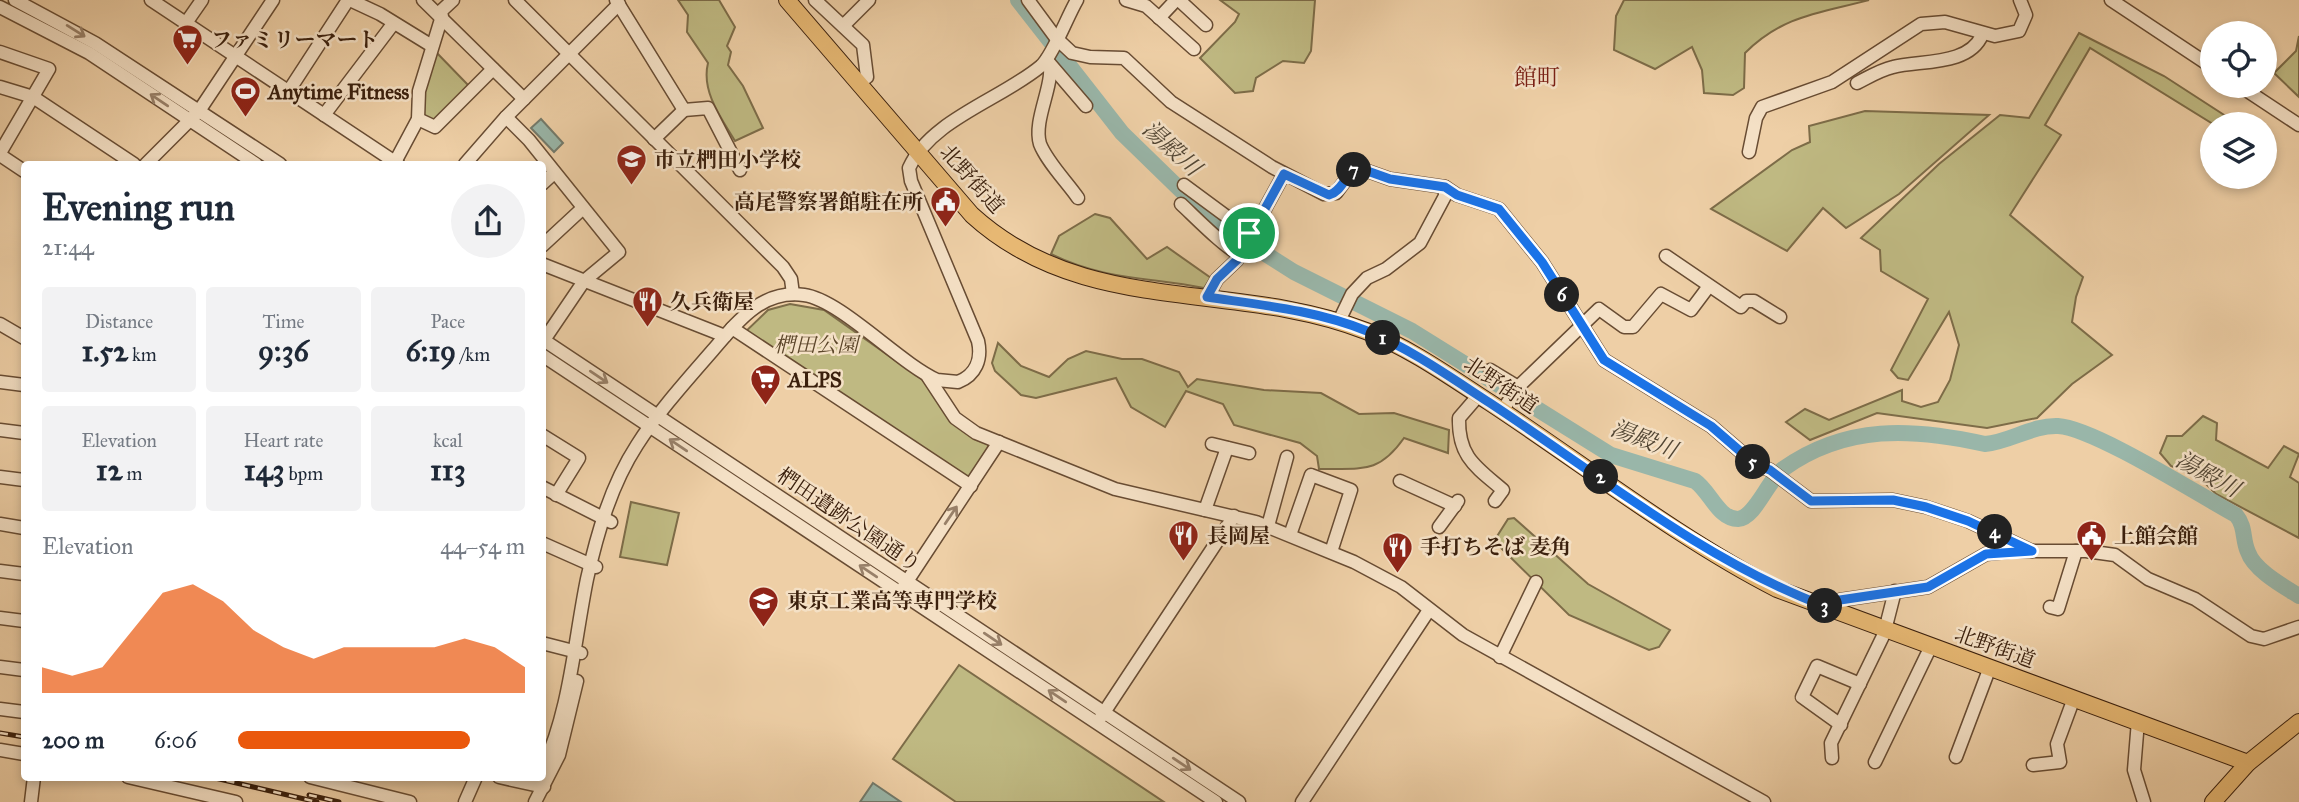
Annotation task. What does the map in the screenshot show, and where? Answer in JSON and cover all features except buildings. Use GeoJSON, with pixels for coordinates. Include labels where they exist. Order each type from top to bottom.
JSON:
{"type":"FeatureCollection","features":[{"type":"Feature","properties":{"kind":"main road","name":"北野街道"},"geometry":{"type":"LineString","coordinates":[[787,0],[981,223],[1037,261],[1095,281],[1302,311],[1342,314],[1478,396],[1505,406],[1728,562],[1777,589],[2248,763]]}},
{"type":"Feature","properties":{"kind":"main road"},"geometry":{"type":"LineString","coordinates":[[2213,802],[2248,763],[2299,722]]}},
{"type":"Feature","properties":{"kind":"street"},"geometry":{"type":"LineString","coordinates":[[15,0],[65,24],[195,116],[252,161]]}},
{"type":"Feature","properties":{"kind":"street"},"geometry":{"type":"LineString","coordinates":[[151,0],[392,161]]}},
{"type":"Feature","properties":{"kind":"street"},"geometry":{"type":"LineString","coordinates":[[186,23],[201,0]]}},
{"type":"Feature","properties":{"kind":"street"},"geometry":{"type":"LineString","coordinates":[[149,161],[195,116],[274,0]]}},
{"type":"Feature","properties":{"kind":"street"},"geometry":{"type":"LineString","coordinates":[[288,92],[349,0],[432,46]]}},
{"type":"Feature","properties":{"kind":"street"},"geometry":{"type":"LineString","coordinates":[[424,0],[524,99]]}},
{"type":"Feature","properties":{"kind":"street"},"geometry":{"type":"LineString","coordinates":[[397,161],[418,119],[419,90],[441,15],[453,0]]}},
{"type":"Feature","properties":{"kind":"street"},"geometry":{"type":"LineString","coordinates":[[515,0],[783,267],[792,279],[793,294]]}},
{"type":"Feature","properties":{"kind":"street"},"geometry":{"type":"LineString","coordinates":[[815,0],[863,45],[866,76],[860,82]]}},
{"type":"Feature","properties":{"kind":"street"},"geometry":{"type":"LineString","coordinates":[[843,26],[869,0]]}},
{"type":"Feature","properties":{"kind":"street"},"geometry":{"type":"LineString","coordinates":[[1028,0],[1056,39],[1069,51],[1083,57],[1118,56],[1129,60],[1171,102],[1284,174],[1329,195],[1336,192],[1353,170],[1359,168],[1390,179],[1445,187],[1502,212],[1542,262],[1581,326],[1609,364],[1711,426],[1755,464],[1770,470],[1811,501],[1893,500],[1926,507],[1968,521],[2032,551]]}},
{"type":"Feature","properties":{"kind":"street"},"geometry":{"type":"LineString","coordinates":[[1077,0],[1056,39],[1049,59],[1051,72],[1040,111],[1040,143],[1078,198]]}},
{"type":"Feature","properties":{"kind":"street"},"geometry":{"type":"LineString","coordinates":[[1126,0],[1146,6],[1194,49]]}},
{"type":"Feature","properties":{"kind":"street"},"geometry":{"type":"LineString","coordinates":[[1159,18],[1178,0],[1206,25]]}},
{"type":"Feature","properties":{"kind":"street"},"geometry":{"type":"LineString","coordinates":[[1749,152],[1756,118],[1767,104],[1832,82],[1922,24],[1945,22],[1982,35],[1995,36],[2019,31],[2026,15],[2020,0]]}},
{"type":"Feature","properties":{"kind":"street"},"geometry":{"type":"LineString","coordinates":[[2111,0],[2200,59]]}},
{"type":"Feature","properties":{"kind":"street"},"geometry":{"type":"LineString","coordinates":[[468,161],[506,117],[618,2],[684,110]]}},
{"type":"Feature","properties":{"kind":"street"},"geometry":{"type":"LineString","coordinates":[[0,6],[59,35],[275,161]]}},
{"type":"Feature","properties":{"kind":"street"},"geometry":{"type":"LineString","coordinates":[[324,116],[393,24]]}},
{"type":"Feature","properties":{"kind":"street"},"geometry":{"type":"LineString","coordinates":[[1860,65],[1861,83],[1889,68],[1961,55],[1976,46],[1982,35]]}},
{"type":"Feature","properties":{"kind":"street"},"geometry":{"type":"LineString","coordinates":[[0,52],[50,69],[0,154],[21,169]]}},
{"type":"Feature","properties":{"kind":"street"},"geometry":{"type":"LineString","coordinates":[[1049,59],[1086,106]]}},
{"type":"Feature","properties":{"kind":"street"},"geometry":{"type":"LineString","coordinates":[[546,770],[565,735],[594,566],[607,520],[655,422],[728,332],[756,306],[773,297],[793,294],[809,296],[824,302],[926,374],[943,382],[961,381],[975,369],[980,352],[909,177],[909,166],[919,152],[962,115],[1003,93],[1049,59]]}},
{"type":"Feature","properties":{"kind":"street"},"geometry":{"type":"LineString","coordinates":[[418,119],[435,127],[493,69]]}},
{"type":"Feature","properties":{"kind":"street"},"geometry":{"type":"LineString","coordinates":[[0,87],[33,97],[129,161]]}},
{"type":"Feature","properties":{"kind":"street"},"geometry":{"type":"LineString","coordinates":[[2258,98],[2299,125]]}},
{"type":"Feature","properties":{"kind":"street"},"geometry":{"type":"LineString","coordinates":[[654,139],[684,110],[708,108],[740,170]]}},
{"type":"Feature","properties":{"kind":"street"},"geometry":{"type":"LineString","coordinates":[[506,117],[529,139],[545,161]]}},
{"type":"Feature","properties":{"kind":"street"},"geometry":{"type":"LineString","coordinates":[[546,162],[619,252],[584,281],[546,335]]}},
{"type":"Feature","properties":{"kind":"street"},"geometry":{"type":"LineString","coordinates":[[546,180],[554,173]]}},
{"type":"Feature","properties":{"kind":"street"},"geometry":{"type":"LineString","coordinates":[[1207,297],[1217,279],[1241,252],[1284,174]]}},
{"type":"Feature","properties":{"kind":"street"},"geometry":{"type":"LineString","coordinates":[[1184,185],[1249,235]]}},
{"type":"Feature","properties":{"kind":"street"},"geometry":{"type":"LineString","coordinates":[[1342,314],[1352,294],[1367,278],[1386,269],[1420,243],[1445,196],[1445,187]]}},
{"type":"Feature","properties":{"kind":"street"},"geometry":{"type":"LineString","coordinates":[[1181,204],[1216,234],[1221,244],[1241,252]]}},
{"type":"Feature","properties":{"kind":"street"},"geometry":{"type":"LineString","coordinates":[[546,242],[583,208]]}},
{"type":"Feature","properties":{"kind":"street"},"geometry":{"type":"LineString","coordinates":[[1666,256],[1741,307],[1746,301],[1754,301],[1780,317]]}},
{"type":"Feature","properties":{"kind":"street"},"geometry":{"type":"LineString","coordinates":[[546,266],[728,332],[971,486]]}},
{"type":"Feature","properties":{"kind":"street"},"geometry":{"type":"LineString","coordinates":[[1505,406],[1518,388],[1599,309],[1624,327],[1637,325],[1661,294],[1691,310],[1709,286]]}},
{"type":"Feature","properties":{"kind":"street"},"geometry":{"type":"LineString","coordinates":[[0,324],[21,336]]}},
{"type":"Feature","properties":{"kind":"street","name":"椚田遺跡公園通り"},"geometry":{"type":"LineString","coordinates":[[546,341],[655,422],[1100,718],[1216,802]]}},
{"type":"Feature","properties":{"kind":"street","name":"椚田遺跡公園通り"},"geometry":{"type":"LineString","coordinates":[[546,357],[655,422]]}},
{"type":"Feature","properties":{"kind":"street"},"geometry":{"type":"LineString","coordinates":[[1490,370],[1518,388]]}},
{"type":"Feature","properties":{"kind":"street"},"geometry":{"type":"LineString","coordinates":[[926,374],[959,422],[971,431],[1115,489],[1234,516],[1268,526],[1331,552],[1401,587],[1460,633],[1500,657],[1764,802]]}},
{"type":"Feature","properties":{"kind":"street"},"geometry":{"type":"LineString","coordinates":[[0,382],[21,385]]}},
{"type":"Feature","properties":{"kind":"street"},"geometry":{"type":"LineString","coordinates":[[1478,396],[1459,418],[1461,442],[1467,460],[1503,490],[1495,501]]}},
{"type":"Feature","properties":{"kind":"street"},"geometry":{"type":"LineString","coordinates":[[0,430],[21,433]]}},
{"type":"Feature","properties":{"kind":"street"},"geometry":{"type":"LineString","coordinates":[[546,437],[579,458],[556,495]]}},
{"type":"Feature","properties":{"kind":"street"},"geometry":{"type":"LineString","coordinates":[[903,587],[999,442]]}},
{"type":"Feature","properties":{"kind":"street"},"geometry":{"type":"LineString","coordinates":[[1212,444],[1249,453]]}},
{"type":"Feature","properties":{"kind":"street"},"geometry":{"type":"LineString","coordinates":[[1205,510],[1227,448]]}},
{"type":"Feature","properties":{"kind":"street"},"geometry":{"type":"LineString","coordinates":[[1268,526],[1287,457]]}},
{"type":"Feature","properties":{"kind":"street"},"geometry":{"type":"LineString","coordinates":[[1290,535],[1311,475],[1351,490],[1331,552]]}},
{"type":"Feature","properties":{"kind":"street"},"geometry":{"type":"LineString","coordinates":[[0,477],[21,480]]}},
{"type":"Feature","properties":{"kind":"street"},"geometry":{"type":"LineString","coordinates":[[1400,481],[1457,502],[1439,527]]}},
{"type":"Feature","properties":{"kind":"street"},"geometry":{"type":"LineString","coordinates":[[546,489],[607,520]]}},
{"type":"Feature","properties":{"kind":"street"},"geometry":{"type":"LineString","coordinates":[[1100,718],[1234,516]]}},
{"type":"Feature","properties":{"kind":"street"},"geometry":{"type":"LineString","coordinates":[[0,524],[21,528]]}},
{"type":"Feature","properties":{"kind":"street"},"geometry":{"type":"LineString","coordinates":[[546,545],[594,566]]}},
{"type":"Feature","properties":{"kind":"street"},"geometry":{"type":"LineString","coordinates":[[1824,606],[1933,585],[1986,554],[2076,551],[2110,553],[2148,579],[2195,599],[2251,636],[2273,637],[2299,627]]}},
{"type":"Feature","properties":{"kind":"street"},"geometry":{"type":"LineString","coordinates":[[2050,607],[2058,609],[2076,551]]}},
{"type":"Feature","properties":{"kind":"street"},"geometry":{"type":"LineString","coordinates":[[0,571],[21,574]]}},
{"type":"Feature","properties":{"kind":"street"},"geometry":{"type":"LineString","coordinates":[[1500,657],[1536,582]]}},
{"type":"Feature","properties":{"kind":"street"},"geometry":{"type":"LineString","coordinates":[[1832,758],[1831,743],[1886,629],[1895,591]]}},
{"type":"Feature","properties":{"kind":"street"},"geometry":{"type":"LineString","coordinates":[[1302,802],[1429,610]]}},
{"type":"Feature","properties":{"kind":"street"},"geometry":{"type":"LineString","coordinates":[[0,618],[21,621]]}},
{"type":"Feature","properties":{"kind":"street"},"geometry":{"type":"LineString","coordinates":[[546,644],[578,652]]}},
{"type":"Feature","properties":{"kind":"street"},"geometry":{"type":"LineString","coordinates":[[1876,762],[1931,646]]}},
{"type":"Feature","properties":{"kind":"street"},"geometry":{"type":"LineString","coordinates":[[546,759],[557,730],[578,652]]}},
{"type":"Feature","properties":{"kind":"street"},"geometry":{"type":"LineString","coordinates":[[1841,725],[1802,697],[1817,666],[1860,684]]}},
{"type":"Feature","properties":{"kind":"street"},"geometry":{"type":"LineString","coordinates":[[0,667],[21,670]]}},
{"type":"Feature","properties":{"kind":"street"},"geometry":{"type":"LineString","coordinates":[[1956,757],[1990,667]]}},
{"type":"Feature","properties":{"kind":"street"},"geometry":{"type":"LineString","coordinates":[[2033,765],[2060,762],[2057,744],[2074,698]]}},
{"type":"Feature","properties":{"kind":"street"},"geometry":{"type":"LineString","coordinates":[[0,709],[21,712]]}},
{"type":"Feature","properties":{"kind":"street","name":"椚田遺跡公園通り"},"geometry":{"type":"LineString","coordinates":[[1100,718],[1238,802]]}},
{"type":"Feature","properties":{"kind":"street"},"geometry":{"type":"LineString","coordinates":[[2138,721],[2134,770],[2144,802]]}},
{"type":"Feature","properties":{"kind":"street"},"geometry":{"type":"LineString","coordinates":[[0,750],[21,754]]}},
{"type":"Feature","properties":{"kind":"street"},"geometry":{"type":"LineString","coordinates":[[31,802],[34,781]]}},
{"type":"Feature","properties":{"kind":"street"},"geometry":{"type":"LineString","coordinates":[[141,781],[194,797],[236,802]]}},
{"type":"Feature","properties":{"kind":"street"},"geometry":{"type":"LineString","coordinates":[[337,781],[410,802]]}},
{"type":"Feature","properties":{"kind":"street"},"geometry":{"type":"LineString","coordinates":[[465,802],[474,781]]}},
{"type":"Feature","properties":{"kind":"street"},"geometry":{"type":"LineString","coordinates":[[525,802],[539,783]]}},
{"type":"Feature","properties":{"kind":"street"},"geometry":{"type":"LineString","coordinates":[[535,802],[539,783]]}},
{"type":"Feature","properties":{"kind":"green space"},"geometry":{"type":"Polygon","coordinates":[[[678,0],[719,0],[735,27],[727,46],[731,52],[728,65],[743,86],[763,128],[735,141],[714,104],[707,84],[708,63],[687,32],[688,15],[678,0]]]}},
{"type":"Feature","properties":{"kind":"green space"},"geometry":{"type":"Polygon","coordinates":[[[1220,0],[1315,0],[1311,51],[1304,63],[1283,61],[1256,78],[1253,91],[1235,93],[1200,58],[1235,22],[1239,14],[1220,0]]]}},
{"type":"Feature","properties":{"kind":"green space"},"geometry":{"type":"Polygon","coordinates":[[[1624,0],[1869,0],[1803,17],[1759,40],[1745,53],[1744,88],[1733,95],[1704,93],[1702,70],[1692,47],[1655,69],[1614,50],[1616,16],[1624,0]]]}},
{"type":"Feature","properties":{"kind":"green space"},"geometry":{"type":"Polygon","coordinates":[[[2079,33],[2164,76],[2220,112],[2200,112],[2200,116],[2090,48],[2045,125],[2061,135],[2010,215],[2083,277],[2072,322],[2112,355],[2072,384],[2037,418],[1987,428],[1877,413],[1810,440],[1786,422],[1805,409],[1829,420],[1902,390],[1902,401],[1921,407],[1938,402],[1950,380],[1959,345],[1949,312],[1908,380],[1898,378],[1891,370],[1928,299],[1881,271],[1880,250],[1861,238],[1939,164],[2000,115],[2029,118],[2079,33]]]}},
{"type":"Feature","properties":{"kind":"green space"},"geometry":{"type":"Polygon","coordinates":[[[2299,36],[2299,97],[2277,76],[2277,70],[2296,51],[2299,36]]]}},
{"type":"Feature","properties":{"kind":"green space"},"geometry":{"type":"Polygon","coordinates":[[[435,51],[470,87],[435,122],[423,118],[422,96],[435,51]]]}},
{"type":"Feature","properties":{"kind":"green space"},"geometry":{"type":"Polygon","coordinates":[[[1865,111],[1989,115],[1899,194],[1846,228],[1823,208],[1787,251],[1711,209],[1792,150],[1810,142],[1809,126],[1865,111]]]}},
{"type":"Feature","properties":{"kind":"green space"},"geometry":{"type":"Polygon","coordinates":[[[1095,214],[1110,218],[1147,259],[1167,247],[1211,278],[1204,288],[1126,277],[1089,269],[1051,254],[1059,236],[1095,214]]]}},
{"type":"Feature","properties":{"kind":"green space","name":"椚田公園"},"geometry":{"type":"Polygon","coordinates":[[[790,304],[824,310],[923,380],[951,421],[988,444],[989,451],[967,484],[742,335],[768,310],[790,304]]]}},
{"type":"Feature","properties":{"kind":"green space"},"geometry":{"type":"Polygon","coordinates":[[[998,343],[1021,366],[1049,377],[1068,359],[1086,351],[1122,359],[1142,359],[1179,372],[1188,387],[1197,379],[1264,390],[1321,393],[1359,414],[1394,413],[1449,430],[1448,453],[1404,438],[1395,450],[1377,464],[1357,469],[1319,469],[1317,456],[1300,443],[1234,425],[1223,404],[1186,391],[1165,427],[1131,407],[1116,378],[1036,398],[1021,395],[995,371],[992,363],[998,343]]]}},
{"type":"Feature","properties":{"kind":"green space"},"geometry":{"type":"Polygon","coordinates":[[[2203,416],[2217,423],[2216,440],[2268,468],[2284,446],[2299,454],[2290,477],[2299,483],[2299,538],[2216,494],[2201,479],[2171,466],[2160,453],[2167,436],[2182,436],[2203,416]]]}},
{"type":"Feature","properties":{"kind":"green space"},"geometry":{"type":"Polygon","coordinates":[[[631,502],[679,513],[667,565],[620,557],[631,502]]]}},
{"type":"Feature","properties":{"kind":"green space"},"geometry":{"type":"Polygon","coordinates":[[[1514,518],[1588,584],[1670,630],[1659,647],[1649,650],[1569,615],[1494,541],[1508,519],[1514,518]]]}},
{"type":"Feature","properties":{"kind":"green space"},"geometry":{"type":"Polygon","coordinates":[[[959,665],[1164,802],[956,802],[893,759],[959,665]]]}},
{"type":"Feature","properties":{"kind":"shaded area"},"geometry":{"type":"Polygon","coordinates":[[[541,119],[563,143],[554,152],[531,128],[541,119]]]}},
{"type":"Feature","properties":{"kind":"shaded area"},"geometry":{"type":"Polygon","coordinates":[[[873,783],[901,802],[860,802],[873,783]]]}},
{"type":"Feature","properties":{"kind":"waterway","name":"湯殿川"},"geometry":{"type":"LineString","coordinates":[[1018,0],[1122,133],[1195,204],[1226,229],[1294,272],[1412,331],[1611,455],[1695,481],[1720,510],[1731,518],[1738,519],[1750,512],[1783,469],[1807,454],[1831,444],[1856,437],[1906,433],[1985,444],[2039,428],[2058,426],[2096,438],[2236,515],[2251,559],[2270,577],[2299,596]]}},
{"type":"Feature","properties":{"kind":"railway"},"geometry":{"type":"LineString","coordinates":[[0,733],[21,736]]}},
{"type":"Feature","properties":{"kind":"railway"},"geometry":{"type":"LineString","coordinates":[[228,781],[317,802]]}},
{"type":"Feature","properties":{"kind":"railway"},"geometry":{"type":"LineString","coordinates":[[309,795],[339,802]]}},
{"type":"Feature","properties":{"kind":"place","name":"ファミリーマート"},"geometry":{"type":"Point","coordinates":[188,67]}},
{"type":"Feature","properties":{"kind":"place","name":"Anytime Fitness"},"geometry":{"type":"Point","coordinates":[245,119]}},
{"type":"Feature","properties":{"kind":"place","name":"市立椚田小学校"},"geometry":{"type":"Point","coordinates":[631,187]}},
{"type":"Feature","properties":{"kind":"place","name":"高尾警察署館駐在所"},"geometry":{"type":"Point","coordinates":[946,229]}},
{"type":"Feature","properties":{"kind":"place","name":"久兵衛屋"},"geometry":{"type":"Point","coordinates":[647,329]}},
{"type":"Feature","properties":{"kind":"place","name":"ALPS"},"geometry":{"type":"Point","coordinates":[765,407]}},
{"type":"Feature","properties":{"kind":"place","name":"長岡屋"},"geometry":{"type":"Point","coordinates":[1184,563]}},
{"type":"Feature","properties":{"kind":"place","name":"上館会館"},"geometry":{"type":"Point","coordinates":[2091,563]}},
{"type":"Feature","properties":{"kind":"place","name":"手打ちそば 麦角"},"geometry":{"type":"Point","coordinates":[1397,574]}},
{"type":"Feature","properties":{"kind":"place","name":"東京工業高等専門学校"},"geometry":{"type":"Point","coordinates":[764,628]}},
{"type":"Feature","properties":{"kind":"district","name":"館町"},"geometry":{"type":"Point","coordinates":[1537,77]}},
{"type":"Feature","properties":{"kind":"route"},"geometry":{"type":"LineString","coordinates":[[1359,168],[1390,179],[1445,187],[1457,195],[1492,206],[1502,212],[1542,262],[1604,360],[1634,375],[1711,426],[1755,464],[1770,470],[1796,492],[1811,501],[1893,500],[1926,507],[1968,521],[2032,551],[1986,554],[1928,587],[1840,600],[1824,606],[1777,589],[1728,562],[1423,359],[1391,342],[1368,331],[1302,311],[1207,297],[1217,279],[1237,260],[1249,233],[1284,174],[1329,195],[1336,192],[1353,170],[1359,168]]}}]}
